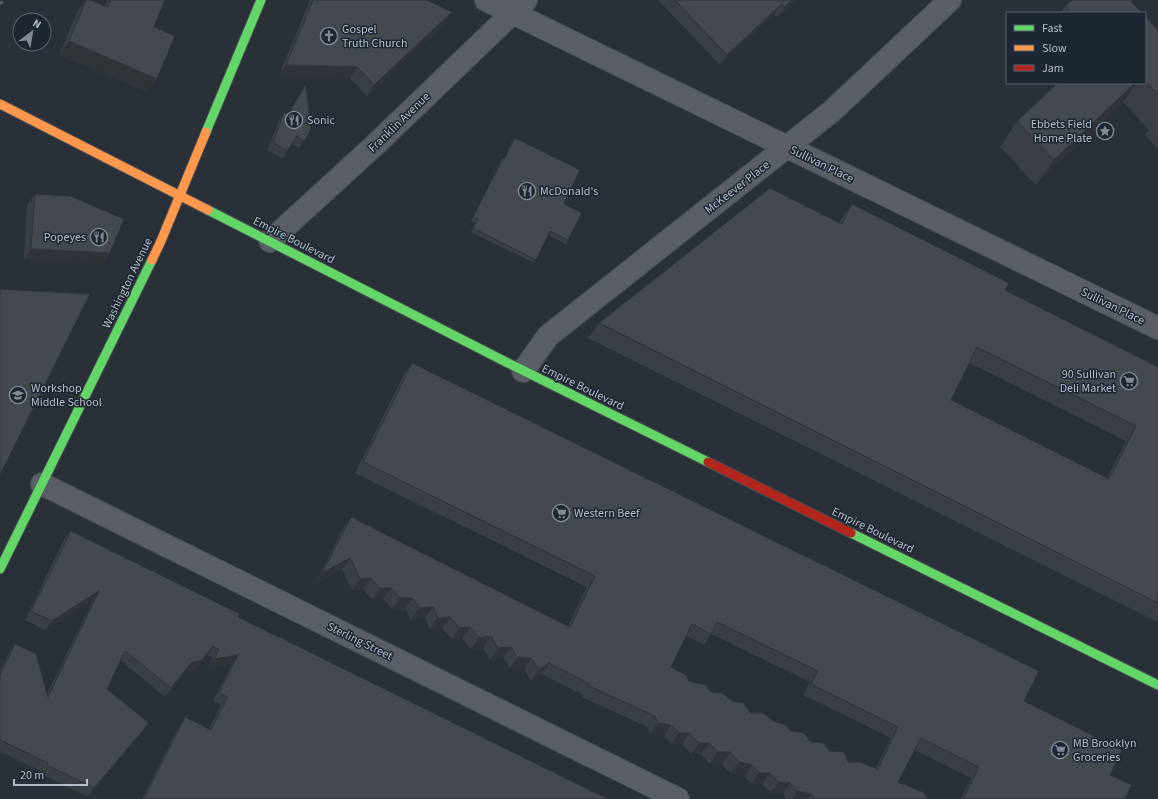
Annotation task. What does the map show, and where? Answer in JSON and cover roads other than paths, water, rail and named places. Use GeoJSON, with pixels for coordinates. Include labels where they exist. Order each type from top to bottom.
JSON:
{"type":"FeatureCollection","features":[{"type":"Feature","properties":{"kind":"main road","name":"Washington Avenue"},"geometry":{"type":"LineString","coordinates":[[0,569],[161,241],[181,196],[196,155],[261,0]]}},
{"type":"Feature","properties":{"kind":"main road","name":"Empire Boulevard"},"geometry":{"type":"LineString","coordinates":[[0,104],[524,371],[1158,684]]}},
{"type":"Feature","properties":{"kind":"street","name":"Sullivan Place"},"geometry":{"type":"LineString","coordinates":[[486,0],[520,6],[788,147],[1158,328]]}},
{"type":"Feature","properties":{"kind":"street","name":"McKeever Place"},"geometry":{"type":"LineString","coordinates":[[524,371],[548,336],[832,111],[950,0]]}},
{"type":"Feature","properties":{"kind":"street","name":"Franklin Avenue"},"geometry":{"type":"LineString","coordinates":[[270,241],[375,145],[520,6]]}},
{"type":"Feature","properties":{"kind":"street","name":"Sterling Street"},"geometry":{"type":"LineString","coordinates":[[42,484],[678,799]]}},
{"type":"Feature","properties":{"kind":"railway"},"geometry":{"type":"LineString","coordinates":[[0,4],[4,0]]}},
{"type":"Feature","properties":{"kind":"place","name":"Gospel Truth Church"},"geometry":{"type":"Point","coordinates":[329,36]}},
{"type":"Feature","properties":{"kind":"place","name":"Sonic"},"geometry":{"type":"Point","coordinates":[294,120]}},
{"type":"Feature","properties":{"kind":"place","name":"Ebbets Field Home Plate"},"geometry":{"type":"Point","coordinates":[1105,131]}},
{"type":"Feature","properties":{"kind":"place","name":"McDonald's"},"geometry":{"type":"Point","coordinates":[527,191]}},
{"type":"Feature","properties":{"kind":"place","name":"Popeyes"},"geometry":{"type":"Point","coordinates":[99,237]}},
{"type":"Feature","properties":{"kind":"place","name":"90 Sullivan Deli Market"},"geometry":{"type":"Point","coordinates":[1129,381]}},
{"type":"Feature","properties":{"kind":"place","name":"Workshop Middle School"},"geometry":{"type":"Point","coordinates":[18,395]}},
{"type":"Feature","properties":{"kind":"place","name":"Western Beef"},"geometry":{"type":"Point","coordinates":[561,513]}},
{"type":"Feature","properties":{"kind":"place","name":"MB Brooklyn Groceries"},"geometry":{"type":"Point","coordinates":[1060,750]}}]}
